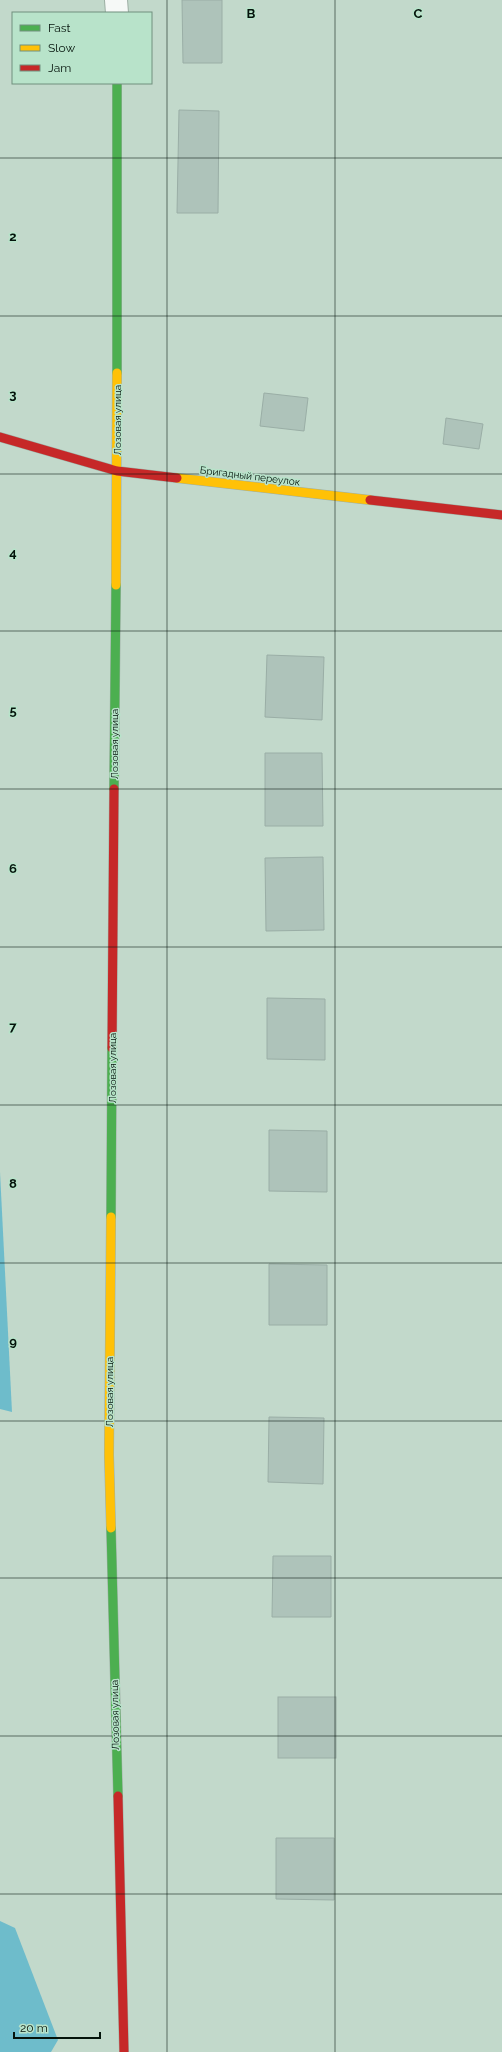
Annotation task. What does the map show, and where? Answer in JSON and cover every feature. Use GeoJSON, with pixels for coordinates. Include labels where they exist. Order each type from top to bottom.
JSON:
{"type":"FeatureCollection","features":[{"type":"Feature","properties":{"kind":"street"},"geometry":{"type":"LineString","coordinates":[[116,0],[117,12]]}},
{"type":"Feature","properties":{"kind":"street","name":"Лозовая улица"},"geometry":{"type":"LineString","coordinates":[[117,84],[117,471],[109,1455],[124,2052]]}},
{"type":"Feature","properties":{"kind":"street","name":"Бригадный переулок"},"geometry":{"type":"LineString","coordinates":[[0,437],[117,471],[502,515]]}},
{"type":"Feature","properties":{"kind":"water"},"geometry":{"type":"Polygon","coordinates":[[[0,1172],[12,1412],[0,1409],[0,1172]]]}},
{"type":"Feature","properties":{"kind":"water"},"geometry":{"type":"Polygon","coordinates":[[[0,1921],[15,1928],[58,2040],[51,2052],[0,2052],[0,1921]]]}},
{"type":"Feature","properties":{"kind":"building"},"geometry":{"type":"Polygon","coordinates":[[[182,0],[222,0],[222,63],[183,63],[182,0]]]}},
{"type":"Feature","properties":{"kind":"building"},"geometry":{"type":"Polygon","coordinates":[[[179,110],[219,111],[218,213],[177,213],[179,110]]]}},
{"type":"Feature","properties":{"kind":"building"},"geometry":{"type":"Polygon","coordinates":[[[264,393],[308,398],[304,431],[260,426],[264,393]]]}},
{"type":"Feature","properties":{"kind":"building"},"geometry":{"type":"Polygon","coordinates":[[[446,418],[483,424],[479,449],[443,444],[446,418]]]}},
{"type":"Feature","properties":{"kind":"building"},"geometry":{"type":"Polygon","coordinates":[[[267,655],[324,657],[322,720],[265,717],[267,655]]]}},
{"type":"Feature","properties":{"kind":"building"},"geometry":{"type":"Polygon","coordinates":[[[265,753],[322,753],[323,826],[265,826],[265,753]]]}},
{"type":"Feature","properties":{"kind":"building"},"geometry":{"type":"Polygon","coordinates":[[[323,857],[324,930],[266,931],[265,858],[323,857]]]}},
{"type":"Feature","properties":{"kind":"building"},"geometry":{"type":"Polygon","coordinates":[[[267,998],[325,999],[325,1060],[267,1059],[267,998]]]}},
{"type":"Feature","properties":{"kind":"building"},"geometry":{"type":"Polygon","coordinates":[[[269,1130],[327,1131],[327,1192],[269,1191],[269,1130]]]}},
{"type":"Feature","properties":{"kind":"building"},"geometry":{"type":"Polygon","coordinates":[[[269,1264],[327,1265],[327,1325],[269,1325],[269,1264]]]}},
{"type":"Feature","properties":{"kind":"building"},"geometry":{"type":"Polygon","coordinates":[[[269,1417],[324,1418],[323,1484],[268,1482],[269,1417]]]}},
{"type":"Feature","properties":{"kind":"building"},"geometry":{"type":"Polygon","coordinates":[[[273,1556],[331,1556],[331,1617],[272,1617],[273,1556]]]}},
{"type":"Feature","properties":{"kind":"building"},"geometry":{"type":"Polygon","coordinates":[[[278,1697],[336,1697],[336,1758],[278,1758],[278,1697]]]}},
{"type":"Feature","properties":{"kind":"building"},"geometry":{"type":"Polygon","coordinates":[[[276,1838],[334,1838],[334,1900],[276,1899],[276,1838]]]}},
{"type":"Feature","properties":{"kind":"traffic: fast"},"geometry":{"type":"LineString","coordinates":[[117,84],[117,373]]}},
{"type":"Feature","properties":{"kind":"traffic: fast"},"geometry":{"type":"LineString","coordinates":[[114,789],[116,585]]}},
{"type":"Feature","properties":{"kind":"traffic: fast"},"geometry":{"type":"LineString","coordinates":[[111,1217],[112,1048]]}},
{"type":"Feature","properties":{"kind":"traffic: fast"},"geometry":{"type":"LineString","coordinates":[[111,1528],[118,1796]]}},
{"type":"Feature","properties":{"kind":"traffic: slow"},"geometry":{"type":"LineString","coordinates":[[116,585],[117,373]]}},
{"type":"Feature","properties":{"kind":"traffic: slow"},"geometry":{"type":"LineString","coordinates":[[177,478],[370,500]]}},
{"type":"Feature","properties":{"kind":"traffic: slow"},"geometry":{"type":"LineString","coordinates":[[111,1217],[109,1455],[111,1528]]}},
{"type":"Feature","properties":{"kind":"traffic: jam"},"geometry":{"type":"LineString","coordinates":[[0,437],[117,471],[177,478]]}},
{"type":"Feature","properties":{"kind":"traffic: jam"},"geometry":{"type":"LineString","coordinates":[[370,500],[502,515]]}},
{"type":"Feature","properties":{"kind":"traffic: jam"},"geometry":{"type":"LineString","coordinates":[[112,1048],[114,789]]}},
{"type":"Feature","properties":{"kind":"traffic: jam"},"geometry":{"type":"LineString","coordinates":[[118,1796],[124,2052]]}}]}
